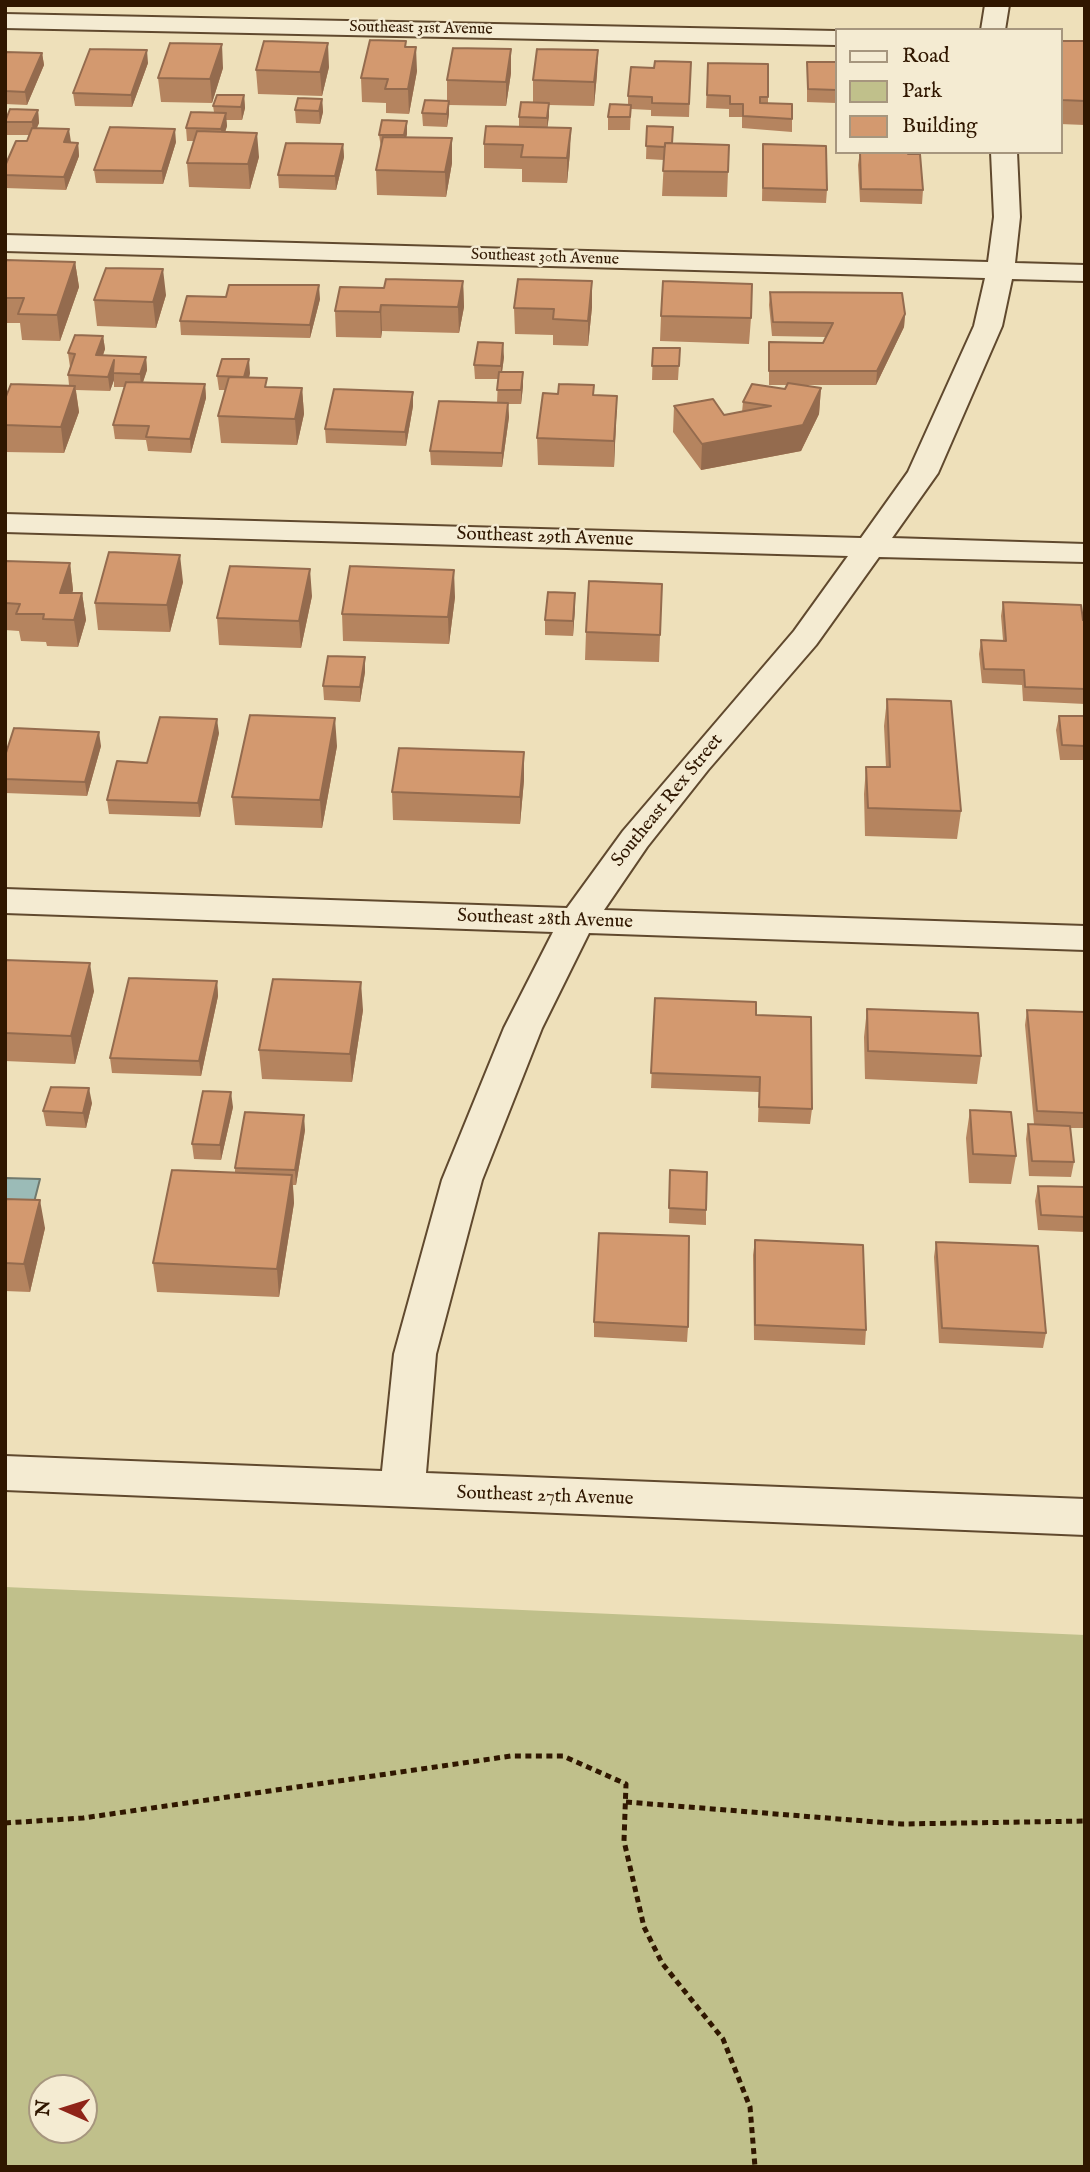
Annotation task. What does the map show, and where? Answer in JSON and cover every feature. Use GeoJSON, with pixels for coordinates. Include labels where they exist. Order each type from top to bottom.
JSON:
{"type":"FeatureCollection","features":[{"type":"Feature","properties":{"kind":"street"},"geometry":{"type":"LineString","coordinates":[[993,28],[997,5]]}},
{"type":"Feature","properties":{"kind":"street","name":"Southeast 31st Avenue"},"geometry":{"type":"LineString","coordinates":[[5,20],[834,38]]}},
{"type":"Feature","properties":{"kind":"street","name":"Southeast Rex Street"},"geometry":{"type":"LineString","coordinates":[[402,1491],[415,1354],[462,1180],[523,1028],[577,921],[635,839],[696,763],[805,638],[896,514],[929,461],[988,326],[1000,271],[1007,217],[1004,154]]}},
{"type":"Feature","properties":{"kind":"street","name":"Southeast 30th Avenue"},"geometry":{"type":"LineString","coordinates":[[5,243],[1085,273]]}},
{"type":"Feature","properties":{"kind":"street","name":"Southeast 29th Avenue"},"geometry":{"type":"LineString","coordinates":[[5,523],[1085,553]]}},
{"type":"Feature","properties":{"kind":"street","name":"Southeast 28th Avenue"},"geometry":{"type":"LineString","coordinates":[[5,901],[1085,938]]}},
{"type":"Feature","properties":{"kind":"street","name":"Southeast 27th Avenue"},"geometry":{"type":"LineString","coordinates":[[5,1473],[1085,1517]]}},
{"type":"Feature","properties":{"kind":"path"},"geometry":{"type":"LineString","coordinates":[[5,1823],[83,1818],[512,1756],[563,1756],[626,1784],[624,1841],[644,1927],[662,1963],[723,2039],[750,2107],[755,2167]]}},
{"type":"Feature","properties":{"kind":"path"},"geometry":{"type":"LineString","coordinates":[[626,1802],[902,1824],[1085,1821]]}},
{"type":"Feature","properties":{"kind":"green space"},"geometry":{"type":"Polygon","coordinates":[[[5,1587],[1085,1635],[1085,2167],[5,2167],[5,1587]]]}},
{"type":"Feature","properties":{"kind":"water"},"geometry":{"type":"Polygon","coordinates":[[[5,1178],[40,1179],[31,1214],[5,1213],[5,1178]]]}},
{"type":"Feature","properties":{"kind":"building"},"geometry":{"type":"Polygon","coordinates":[[[370,40],[406,41],[405,47],[416,47],[408,89],[385,89],[388,79],[361,78],[370,40]]]}},
{"type":"Feature","properties":{"kind":"building"},"geometry":{"type":"Polygon","coordinates":[[[264,41],[328,43],[320,72],[256,70],[264,41]]]}},
{"type":"Feature","properties":{"kind":"building"},"geometry":{"type":"Polygon","coordinates":[[[1062,41],[1085,41],[1085,101],[1062,100],[1062,41]]]}},
{"type":"Feature","properties":{"kind":"building"},"geometry":{"type":"Polygon","coordinates":[[[170,43],[222,44],[210,79],[158,78],[170,43]]]}},
{"type":"Feature","properties":{"kind":"building"},"geometry":{"type":"Polygon","coordinates":[[[453,48],[511,49],[506,82],[447,80],[453,48]]]}},
{"type":"Feature","properties":{"kind":"building"},"geometry":{"type":"Polygon","coordinates":[[[90,49],[147,50],[131,95],[73,93],[90,49]]]}},
{"type":"Feature","properties":{"kind":"building"},"geometry":{"type":"Polygon","coordinates":[[[537,49],[598,50],[594,82],[533,80],[537,49]]]}},
{"type":"Feature","properties":{"kind":"building"},"geometry":{"type":"Polygon","coordinates":[[[5,52],[42,53],[25,92],[5,91],[5,52]]]}},
{"type":"Feature","properties":{"kind":"building"},"geometry":{"type":"Polygon","coordinates":[[[655,61],[691,62],[689,104],[652,103],[652,97],[628,96],[631,67],[654,68],[655,61]]]}},
{"type":"Feature","properties":{"kind":"building"},"geometry":{"type":"Polygon","coordinates":[[[807,62],[834,62],[834,90],[808,89],[807,62]]]}},
{"type":"Feature","properties":{"kind":"building"},"geometry":{"type":"Polygon","coordinates":[[[708,63],[768,64],[768,97],[760,97],[760,103],[792,104],[792,119],[743,116],[743,104],[730,104],[730,96],[707,95],[708,63]]]}},
{"type":"Feature","properties":{"kind":"building"},"geometry":{"type":"Polygon","coordinates":[[[217,95],[244,95],[241,107],[213,106],[217,95]]]}},
{"type":"Feature","properties":{"kind":"building"},"geometry":{"type":"Polygon","coordinates":[[[298,98],[322,99],[319,111],[295,110],[298,98]]]}},
{"type":"Feature","properties":{"kind":"building"},"geometry":{"type":"Polygon","coordinates":[[[425,100],[449,101],[447,114],[422,113],[425,100]]]}},
{"type":"Feature","properties":{"kind":"building"},"geometry":{"type":"Polygon","coordinates":[[[521,102],[549,103],[547,118],[519,117],[521,102]]]}},
{"type":"Feature","properties":{"kind":"building"},"geometry":{"type":"Polygon","coordinates":[[[610,104],[631,105],[630,117],[608,117],[610,104]]]}},
{"type":"Feature","properties":{"kind":"building"},"geometry":{"type":"Polygon","coordinates":[[[10,109],[38,110],[32,122],[5,122],[10,109]]]}},
{"type":"Feature","properties":{"kind":"building"},"geometry":{"type":"Polygon","coordinates":[[[191,112],[226,113],[221,129],[186,128],[191,112]]]}},
{"type":"Feature","properties":{"kind":"building"},"geometry":{"type":"Polygon","coordinates":[[[382,120],[407,121],[404,135],[379,135],[382,120]]]}},
{"type":"Feature","properties":{"kind":"building"},"geometry":{"type":"Polygon","coordinates":[[[486,126],[571,128],[567,158],[521,157],[523,145],[484,144],[486,126]]]}},
{"type":"Feature","properties":{"kind":"building"},"geometry":{"type":"Polygon","coordinates":[[[647,126],[673,127],[672,143],[665,143],[665,147],[646,146],[647,126]]]}},
{"type":"Feature","properties":{"kind":"building"},"geometry":{"type":"Polygon","coordinates":[[[110,127],[175,129],[162,171],[94,170],[110,127]]]}},
{"type":"Feature","properties":{"kind":"building"},"geometry":{"type":"Polygon","coordinates":[[[32,128],[69,129],[64,142],[78,143],[64,177],[5,175],[5,166],[16,141],[27,141],[32,128]]]}},
{"type":"Feature","properties":{"kind":"building"},"geometry":{"type":"Polygon","coordinates":[[[197,131],[257,133],[248,164],[187,163],[197,131]]]}},
{"type":"Feature","properties":{"kind":"building"},"geometry":{"type":"Polygon","coordinates":[[[383,137],[452,138],[445,172],[376,170],[383,137]]]}},
{"type":"Feature","properties":{"kind":"building"},"geometry":{"type":"Polygon","coordinates":[[[286,143],[343,144],[335,176],[278,175],[286,143]]]}},
{"type":"Feature","properties":{"kind":"building"},"geometry":{"type":"Polygon","coordinates":[[[665,143],[729,145],[728,172],[663,171],[665,143]]]}},
{"type":"Feature","properties":{"kind":"building"},"geometry":{"type":"Polygon","coordinates":[[[763,144],[826,146],[827,190],[763,188],[763,144]]]}},
{"type":"Feature","properties":{"kind":"building"},"geometry":{"type":"Polygon","coordinates":[[[860,154],[920,154],[923,190],[861,189],[860,154]]]}},
{"type":"Feature","properties":{"kind":"building"},"geometry":{"type":"Polygon","coordinates":[[[6,260],[75,262],[57,315],[18,314],[24,298],[5,298],[6,260]]]}},
{"type":"Feature","properties":{"kind":"building"},"geometry":{"type":"Polygon","coordinates":[[[106,268],[163,269],[153,302],[94,300],[106,268]]]}},
{"type":"Feature","properties":{"kind":"building"},"geometry":{"type":"Polygon","coordinates":[[[386,279],[463,281],[458,307],[381,305],[380,312],[335,311],[340,287],[384,288],[386,279]]]}},
{"type":"Feature","properties":{"kind":"building"},"geometry":{"type":"Polygon","coordinates":[[[518,279],[592,281],[588,321],[553,319],[554,309],[514,308],[518,279]]]}},
{"type":"Feature","properties":{"kind":"building"},"geometry":{"type":"Polygon","coordinates":[[[663,281],[752,284],[751,318],[661,316],[663,281]]]}},
{"type":"Feature","properties":{"kind":"building"},"geometry":{"type":"Polygon","coordinates":[[[229,285],[319,285],[310,325],[180,321],[187,296],[226,297],[229,285]]]}},
{"type":"Feature","properties":{"kind":"building"},"geometry":{"type":"Polygon","coordinates":[[[770,292],[902,293],[905,314],[877,371],[769,371],[769,342],[823,343],[833,323],[773,322],[770,292]]]}},
{"type":"Feature","properties":{"kind":"building"},"geometry":{"type":"Polygon","coordinates":[[[75,335],[103,336],[96,355],[146,357],[140,374],[113,373],[114,360],[108,377],[68,375],[75,354],[68,353],[75,335]]]}},
{"type":"Feature","properties":{"kind":"building"},"geometry":{"type":"Polygon","coordinates":[[[478,342],[503,343],[501,366],[474,365],[478,342]]]}},
{"type":"Feature","properties":{"kind":"building"},"geometry":{"type":"Polygon","coordinates":[[[653,348],[680,348],[679,366],[652,366],[653,348]]]}},
{"type":"Feature","properties":{"kind":"building"},"geometry":{"type":"Polygon","coordinates":[[[222,359],[249,359],[244,377],[217,376],[222,359]]]}},
{"type":"Feature","properties":{"kind":"building"},"geometry":{"type":"Polygon","coordinates":[[[499,372],[523,372],[521,390],[497,390],[499,372]]]}},
{"type":"Feature","properties":{"kind":"building"},"geometry":{"type":"Polygon","coordinates":[[[229,377],[267,378],[265,387],[302,388],[295,419],[218,416],[229,377]]]}},
{"type":"Feature","properties":{"kind":"building"},"geometry":{"type":"Polygon","coordinates":[[[126,382],[205,384],[190,439],[146,437],[149,426],[113,425],[126,382]]]}},
{"type":"Feature","properties":{"kind":"building"},"geometry":{"type":"Polygon","coordinates":[[[788,383],[821,388],[803,425],[702,444],[674,406],[713,399],[724,415],[771,406],[743,402],[752,384],[785,389],[788,383]]]}},
{"type":"Feature","properties":{"kind":"building"},"geometry":{"type":"Polygon","coordinates":[[[11,384],[75,386],[61,427],[5,425],[5,399],[11,384]]]}},
{"type":"Feature","properties":{"kind":"building"},"geometry":{"type":"Polygon","coordinates":[[[559,384],[594,385],[593,395],[617,396],[614,441],[537,438],[543,393],[558,394],[559,384]]]}},
{"type":"Feature","properties":{"kind":"building"},"geometry":{"type":"Polygon","coordinates":[[[334,389],[413,392],[405,432],[325,429],[334,389]]]}},
{"type":"Feature","properties":{"kind":"building"},"geometry":{"type":"Polygon","coordinates":[[[439,401],[508,403],[502,453],[430,451],[439,401]]]}},
{"type":"Feature","properties":{"kind":"building"},"geometry":{"type":"Polygon","coordinates":[[[109,552],[180,555],[167,605],[95,603],[109,552]]]}},
{"type":"Feature","properties":{"kind":"building"},"geometry":{"type":"Polygon","coordinates":[[[5,561],[70,563],[60,593],[82,593],[74,620],[43,619],[44,614],[16,614],[20,604],[5,603],[5,561]]]}},
{"type":"Feature","properties":{"kind":"building"},"geometry":{"type":"Polygon","coordinates":[[[230,566],[310,569],[299,621],[217,618],[230,566]]]}},
{"type":"Feature","properties":{"kind":"building"},"geometry":{"type":"Polygon","coordinates":[[[350,566],[454,570],[448,617],[342,614],[350,566]]]}},
{"type":"Feature","properties":{"kind":"building"},"geometry":{"type":"Polygon","coordinates":[[[589,581],[662,584],[660,635],[586,632],[589,581]]]}},
{"type":"Feature","properties":{"kind":"building"},"geometry":{"type":"Polygon","coordinates":[[[548,592],[575,593],[573,621],[545,620],[548,592]]]}},
{"type":"Feature","properties":{"kind":"building"},"geometry":{"type":"Polygon","coordinates":[[[1003,602],[1081,605],[1085,620],[1085,689],[1025,687],[1024,670],[984,669],[981,640],[1006,641],[1003,602]]]}},
{"type":"Feature","properties":{"kind":"building"},"geometry":{"type":"Polygon","coordinates":[[[328,656],[365,657],[360,687],[323,686],[328,656]]]}},
{"type":"Feature","properties":{"kind":"building"},"geometry":{"type":"Polygon","coordinates":[[[887,699],[951,701],[961,811],[868,808],[866,767],[890,767],[887,699]]]}},
{"type":"Feature","properties":{"kind":"building"},"geometry":{"type":"Polygon","coordinates":[[[250,715],[335,718],[320,800],[232,797],[250,715]]]}},
{"type":"Feature","properties":{"kind":"building"},"geometry":{"type":"Polygon","coordinates":[[[1059,716],[1085,716],[1085,746],[1062,745],[1059,716]]]}},
{"type":"Feature","properties":{"kind":"building"},"geometry":{"type":"Polygon","coordinates":[[[160,717],[217,719],[198,803],[107,800],[117,761],[147,763],[160,717]]]}},
{"type":"Feature","properties":{"kind":"building"},"geometry":{"type":"Polygon","coordinates":[[[14,728],[99,732],[85,782],[5,779],[5,756],[14,728]]]}},
{"type":"Feature","properties":{"kind":"building"},"geometry":{"type":"Polygon","coordinates":[[[399,748],[524,752],[520,797],[392,792],[399,748]]]}},
{"type":"Feature","properties":{"kind":"building"},"geometry":{"type":"Polygon","coordinates":[[[5,960],[90,963],[71,1036],[5,1033],[5,960]]]}},
{"type":"Feature","properties":{"kind":"building"},"geometry":{"type":"Polygon","coordinates":[[[129,978],[217,981],[199,1061],[110,1058],[129,978]]]}},
{"type":"Feature","properties":{"kind":"building"},"geometry":{"type":"Polygon","coordinates":[[[273,979],[361,982],[350,1054],[259,1050],[273,979]]]}},
{"type":"Feature","properties":{"kind":"building"},"geometry":{"type":"Polygon","coordinates":[[[655,998],[756,1002],[756,1015],[811,1017],[812,1109],[759,1107],[760,1077],[651,1073],[655,998]]]}},
{"type":"Feature","properties":{"kind":"building"},"geometry":{"type":"Polygon","coordinates":[[[867,1009],[978,1013],[981,1056],[868,1051],[867,1009]]]}},
{"type":"Feature","properties":{"kind":"building"},"geometry":{"type":"Polygon","coordinates":[[[1027,1010],[1085,1012],[1085,1113],[1037,1111],[1027,1010]]]}},
{"type":"Feature","properties":{"kind":"building"},"geometry":{"type":"Polygon","coordinates":[[[51,1087],[89,1088],[83,1113],[43,1111],[51,1087]]]}},
{"type":"Feature","properties":{"kind":"building"},"geometry":{"type":"Polygon","coordinates":[[[203,1091],[231,1092],[220,1145],[192,1144],[203,1091]]]}},
{"type":"Feature","properties":{"kind":"building"},"geometry":{"type":"Polygon","coordinates":[[[970,1110],[1011,1112],[1016,1156],[973,1154],[970,1110]]]}},
{"type":"Feature","properties":{"kind":"building"},"geometry":{"type":"Polygon","coordinates":[[[245,1112],[304,1115],[295,1170],[235,1168],[245,1112]]]}},
{"type":"Feature","properties":{"kind":"building"},"geometry":{"type":"Polygon","coordinates":[[[1028,1124],[1070,1126],[1074,1162],[1032,1161],[1028,1124]]]}},
{"type":"Feature","properties":{"kind":"building"},"geometry":{"type":"Polygon","coordinates":[[[172,1170],[292,1175],[277,1269],[153,1263],[172,1170]]]}},
{"type":"Feature","properties":{"kind":"building"},"geometry":{"type":"Polygon","coordinates":[[[670,1170],[707,1172],[706,1210],[669,1208],[670,1170]]]}},
{"type":"Feature","properties":{"kind":"building"},"geometry":{"type":"Polygon","coordinates":[[[1038,1186],[1085,1187],[1085,1217],[1041,1215],[1038,1186]]]}},
{"type":"Feature","properties":{"kind":"building"},"geometry":{"type":"Polygon","coordinates":[[[5,1199],[40,1200],[24,1264],[5,1263],[5,1199]]]}},
{"type":"Feature","properties":{"kind":"building"},"geometry":{"type":"Polygon","coordinates":[[[599,1233],[689,1236],[688,1327],[594,1322],[599,1233]]]}},
{"type":"Feature","properties":{"kind":"building"},"geometry":{"type":"Polygon","coordinates":[[[755,1240],[863,1245],[866,1330],[755,1325],[755,1240]]]}},
{"type":"Feature","properties":{"kind":"building"},"geometry":{"type":"Polygon","coordinates":[[[936,1242],[1038,1246],[1046,1333],[942,1328],[936,1242]]]}}]}
